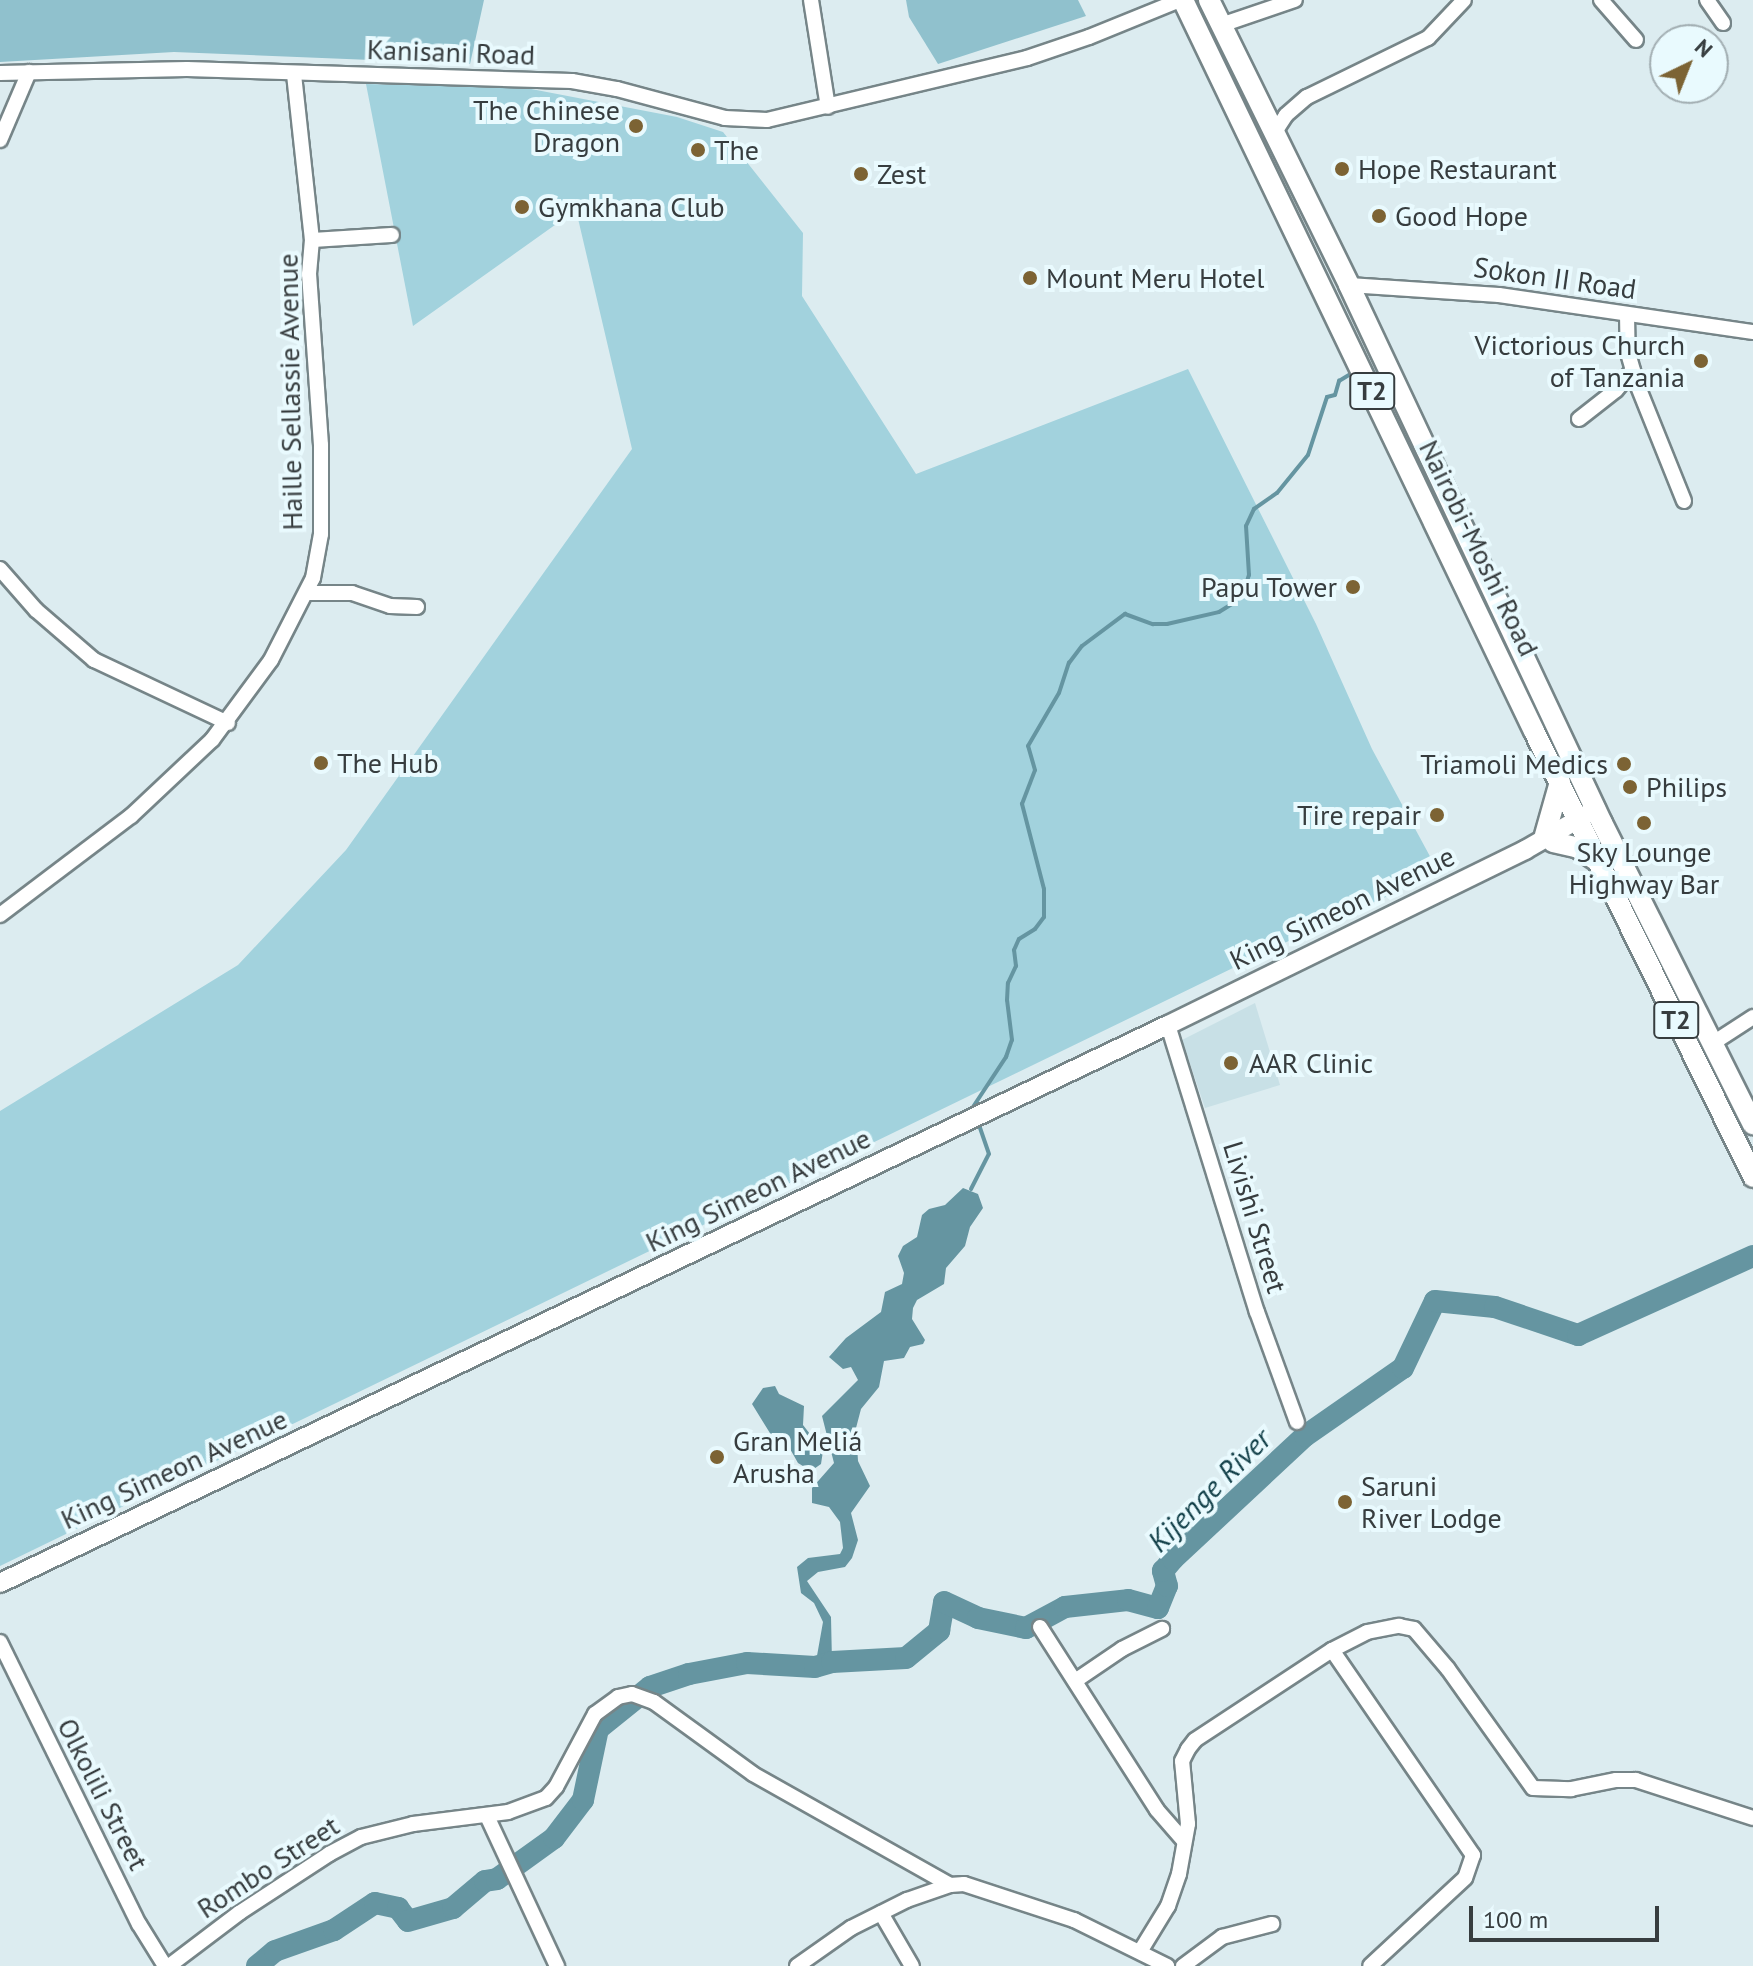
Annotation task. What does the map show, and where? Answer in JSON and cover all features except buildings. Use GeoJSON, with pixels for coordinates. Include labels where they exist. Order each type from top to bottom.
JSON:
{"type":"FeatureCollection","features":[{"type":"Feature","properties":{"kind":"highway","name":"Nairobi-Moshi Road"},"geometry":{"type":"LineString","coordinates":[[1181,0],[1560,782],[1590,820]]}},
{"type":"Feature","properties":{"kind":"highway","name":"Nairobi-Moshi Road"},"geometry":{"type":"LineString","coordinates":[[1209,0],[1349,285],[1590,820]]}},
{"type":"Feature","properties":{"kind":"highway"},"geometry":{"type":"LineString","coordinates":[[1560,782],[1545,840],[1578,848],[1599,862]]}},
{"type":"Feature","properties":{"kind":"highway","name":"T2"},"geometry":{"type":"LineString","coordinates":[[1590,820],[1599,862],[1753,1177]]}},
{"type":"Feature","properties":{"kind":"highway","name":"T2"},"geometry":{"type":"LineString","coordinates":[[1590,820],[1632,881],[1753,1124]]}},
{"type":"Feature","properties":{"kind":"highway"},"geometry":{"type":"LineString","coordinates":[[1612,889],[1632,881]]}},
{"type":"Feature","properties":{"kind":"main road","name":"King Simeon Avenue"},"geometry":{"type":"LineString","coordinates":[[0,1583],[1590,820]]}},
{"type":"Feature","properties":{"kind":"street"},"geometry":{"type":"LineString","coordinates":[[811,0],[828,107]]}},
{"type":"Feature","properties":{"kind":"street","name":"Kanisani Road"},"geometry":{"type":"LineString","coordinates":[[0,73],[187,69],[572,81],[617,89],[725,118],[767,120],[1060,48],[1181,0]]}},
{"type":"Feature","properties":{"kind":"street"},"geometry":{"type":"LineString","coordinates":[[1221,25],[1295,0]]}},
{"type":"Feature","properties":{"kind":"street"},"geometry":{"type":"LineString","coordinates":[[1275,132],[1286,115],[1307,97],[1428,38],[1449,20],[1464,0]]}},
{"type":"Feature","properties":{"kind":"street"},"geometry":{"type":"LineString","coordinates":[[1601,0],[1636,40]]}},
{"type":"Feature","properties":{"kind":"street"},"geometry":{"type":"LineString","coordinates":[[1707,0],[1723,23]]}},
{"type":"Feature","properties":{"kind":"street"},"geometry":{"type":"LineString","coordinates":[[0,140],[29,72]]}},
{"type":"Feature","properties":{"kind":"street","name":"Haille Sellassie Avenue"},"geometry":{"type":"LineString","coordinates":[[0,915],[131,816],[228,723],[271,660],[308,593],[318,556],[322,503],[309,274],[312,240],[294,73]]}},
{"type":"Feature","properties":{"kind":"street"},"geometry":{"type":"LineString","coordinates":[[312,240],[392,235]]}},
{"type":"Feature","properties":{"kind":"street","name":"Sokon II Road"},"geometry":{"type":"LineString","coordinates":[[1349,285],[1499,295],[1753,332]]}},
{"type":"Feature","properties":{"kind":"street"},"geometry":{"type":"LineString","coordinates":[[1627,314],[1628,353],[1633,370],[1684,501]]}},
{"type":"Feature","properties":{"kind":"street"},"geometry":{"type":"LineString","coordinates":[[1579,419],[1616,390],[1633,370]]}},
{"type":"Feature","properties":{"kind":"street"},"geometry":{"type":"LineString","coordinates":[[0,569],[36,610],[94,660],[228,723]]}},
{"type":"Feature","properties":{"kind":"street"},"geometry":{"type":"LineString","coordinates":[[308,593],[352,593],[390,606],[417,607]]}},
{"type":"Feature","properties":{"kind":"street"},"geometry":{"type":"LineString","coordinates":[[1713,1043],[1753,1017]]}},
{"type":"Feature","properties":{"kind":"street","name":"Livishi Street"},"geometry":{"type":"LineString","coordinates":[[1168,1025],[1257,1312],[1297,1422]]}},
{"type":"Feature","properties":{"kind":"street"},"geometry":{"type":"LineString","coordinates":[[1141,1950],[1168,1906],[1179,1874],[1188,1802],[1182,1761],[1188,1749],[1195,1740],[1332,1650],[1367,1632],[1399,1626],[1414,1629],[1448,1669],[1537,1790],[1636,1780],[1753,1818]]}},
{"type":"Feature","properties":{"kind":"street"},"geometry":{"type":"LineString","coordinates":[[1040,1627],[1157,1810],[1184,1841]]}},
{"type":"Feature","properties":{"kind":"street"},"geometry":{"type":"LineString","coordinates":[[1075,1681],[1122,1649],[1162,1629]]}},
{"type":"Feature","properties":{"kind":"street","name":"Olkolili Street"},"geometry":{"type":"LineString","coordinates":[[0,1642],[139,1924],[167,1966]]}},
{"type":"Feature","properties":{"kind":"street"},"geometry":{"type":"LineString","coordinates":[[1332,1650],[1473,1855],[1465,1878],[1370,1966]]}},
{"type":"Feature","properties":{"kind":"street","name":"Rombo Street"},"geometry":{"type":"LineString","coordinates":[[167,1966],[239,1913],[329,1854],[361,1837],[413,1824],[487,1816],[546,1798],[556,1787],[595,1714],[618,1697],[632,1694],[654,1702],[753,1774],[950,1885]]}},
{"type":"Feature","properties":{"kind":"street"},"geometry":{"type":"LineString","coordinates":[[487,1816],[557,1966]]}},
{"type":"Feature","properties":{"kind":"street"},"geometry":{"type":"LineString","coordinates":[[797,1966],[851,1928],[950,1885],[989,1890],[1074,1920],[1141,1950],[1167,1966]]}},
{"type":"Feature","properties":{"kind":"street"},"geometry":{"type":"LineString","coordinates":[[881,1913],[912,1966]]}},
{"type":"Feature","properties":{"kind":"street"},"geometry":{"type":"LineString","coordinates":[[1183,1966],[1222,1937],[1272,1924]]}},
{"type":"Feature","properties":{"kind":"shaded area"},"geometry":{"type":"Polygon","coordinates":[[[0,0],[484,0],[470,64],[174,52],[0,62],[0,0]]]}},
{"type":"Feature","properties":{"kind":"shaded area"},"geometry":{"type":"Polygon","coordinates":[[[906,0],[1078,0],[1086,16],[938,64],[909,17],[906,0]]]}},
{"type":"Feature","properties":{"kind":"shaded area"},"geometry":{"type":"Polygon","coordinates":[[[366,84],[526,88],[677,117],[723,132],[803,233],[802,296],[916,474],[1188,369],[1316,624],[1372,749],[1439,873],[1299,936],[0,1566],[0,1111],[238,965],[346,850],[632,449],[576,210],[413,326],[366,84]]]}},
{"type":"Feature","properties":{"kind":"shaded area","name":"AAR Clinic"},"geometry":{"type":"Polygon","coordinates":[[[1255,1003],[1280,1085],[1205,1108],[1182,1040],[1255,1003]]]}},
{"type":"Feature","properties":{"kind":"shaded area"},"geometry":{"type":"Polygon","coordinates":[[[963,1188],[978,1194],[983,1208],[970,1227],[965,1246],[946,1268],[944,1284],[917,1300],[913,1308],[912,1319],[925,1340],[923,1344],[910,1347],[904,1358],[884,1361],[879,1387],[861,1409],[856,1428],[858,1461],[870,1486],[851,1513],[858,1540],[852,1558],[845,1567],[818,1572],[807,1581],[831,1617],[832,1662],[815,1667],[823,1622],[814,1603],[801,1593],[797,1567],[808,1558],[840,1554],[843,1548],[840,1522],[829,1507],[812,1503],[812,1488],[834,1463],[822,1416],[858,1380],[851,1367],[843,1369],[829,1357],[846,1338],[881,1312],[885,1292],[902,1284],[904,1273],[898,1256],[903,1246],[917,1237],[922,1215],[929,1209],[945,1205],[963,1188]]]}},
{"type":"Feature","properties":{"kind":"shaded area"},"geometry":{"type":"Polygon","coordinates":[[[775,1386],[779,1394],[804,1406],[803,1425],[823,1451],[821,1464],[811,1471],[798,1463],[785,1440],[773,1438],[752,1404],[763,1388],[775,1386]]]}},
{"type":"Feature","properties":{"kind":"waterway"},"geometry":{"type":"LineString","coordinates":[[971,1110],[1006,1057],[1012,1040],[1007,1000],[1008,983],[1016,966],[1014,950],[1019,939],[1035,929],[1044,917],[1044,889],[1022,804],[1035,770],[1028,746],[1059,693],[1069,663],[1082,646],[1125,614],[1153,624],[1167,624],[1219,612],[1235,602],[1244,591],[1249,575],[1246,526],[1254,509],[1277,493],[1308,455],[1327,397],[1335,395],[1339,381],[1349,375]]}},
{"type":"Feature","properties":{"kind":"waterway"},"geometry":{"type":"LineString","coordinates":[[971,1189],[989,1154],[980,1128]]}},
{"type":"Feature","properties":{"kind":"waterway","name":"Kijenge River"},"geometry":{"type":"LineString","coordinates":[[257,1966],[275,1951],[334,1930],[375,1903],[398,1908],[408,1921],[453,1908],[485,1881],[497,1879],[554,1838],[583,1800],[598,1729],[650,1687],[689,1674],[747,1663],[815,1667],[832,1662],[906,1658],[939,1631],[944,1602],[978,1618],[1026,1628],[1065,1607],[1128,1600],[1158,1608],[1167,1586],[1163,1571],[1173,1559],[1305,1436],[1403,1368],[1435,1301],[1495,1307],[1578,1335],[1753,1256]]}},
{"type":"Feature","properties":{"kind":"place","name":"The Chinese Dragon"},"geometry":{"type":"Point","coordinates":[636,126]}},
{"type":"Feature","properties":{"kind":"place","name":"The"},"geometry":{"type":"Point","coordinates":[698,150]}},
{"type":"Feature","properties":{"kind":"place","name":"Hope Restaurant"},"geometry":{"type":"Point","coordinates":[1342,169]}},
{"type":"Feature","properties":{"kind":"place","name":"Zest"},"geometry":{"type":"Point","coordinates":[861,174]}},
{"type":"Feature","properties":{"kind":"place","name":"Gymkhana Club"},"geometry":{"type":"Point","coordinates":[522,207]}},
{"type":"Feature","properties":{"kind":"place","name":"Good Hope"},"geometry":{"type":"Point","coordinates":[1379,216]}},
{"type":"Feature","properties":{"kind":"place","name":"Mount Meru Hotel"},"geometry":{"type":"Point","coordinates":[1030,278]}},
{"type":"Feature","properties":{"kind":"place","name":"Victorious Church of Tanzania"},"geometry":{"type":"Point","coordinates":[1701,361]}},
{"type":"Feature","properties":{"kind":"place","name":"Papu Tower"},"geometry":{"type":"Point","coordinates":[1353,587]}},
{"type":"Feature","properties":{"kind":"place","name":"The Hub"},"geometry":{"type":"Point","coordinates":[321,763]}},
{"type":"Feature","properties":{"kind":"place","name":"Triamoli Medics"},"geometry":{"type":"Point","coordinates":[1624,764]}},
{"type":"Feature","properties":{"kind":"place","name":"Philips"},"geometry":{"type":"Point","coordinates":[1630,787]}},
{"type":"Feature","properties":{"kind":"place","name":"Tire repair"},"geometry":{"type":"Point","coordinates":[1437,815]}},
{"type":"Feature","properties":{"kind":"place","name":"Sky Lounge Highway Bar"},"geometry":{"type":"Point","coordinates":[1644,823]}},
{"type":"Feature","properties":{"kind":"place","name":"AAR Clinic"},"geometry":{"type":"Point","coordinates":[1231,1063]}},
{"type":"Feature","properties":{"kind":"place","name":"Gran Meliá Arusha"},"geometry":{"type":"Point","coordinates":[717,1457]}},
{"type":"Feature","properties":{"kind":"place","name":"Saruni River Lodge"},"geometry":{"type":"Point","coordinates":[1345,1502]}}]}
